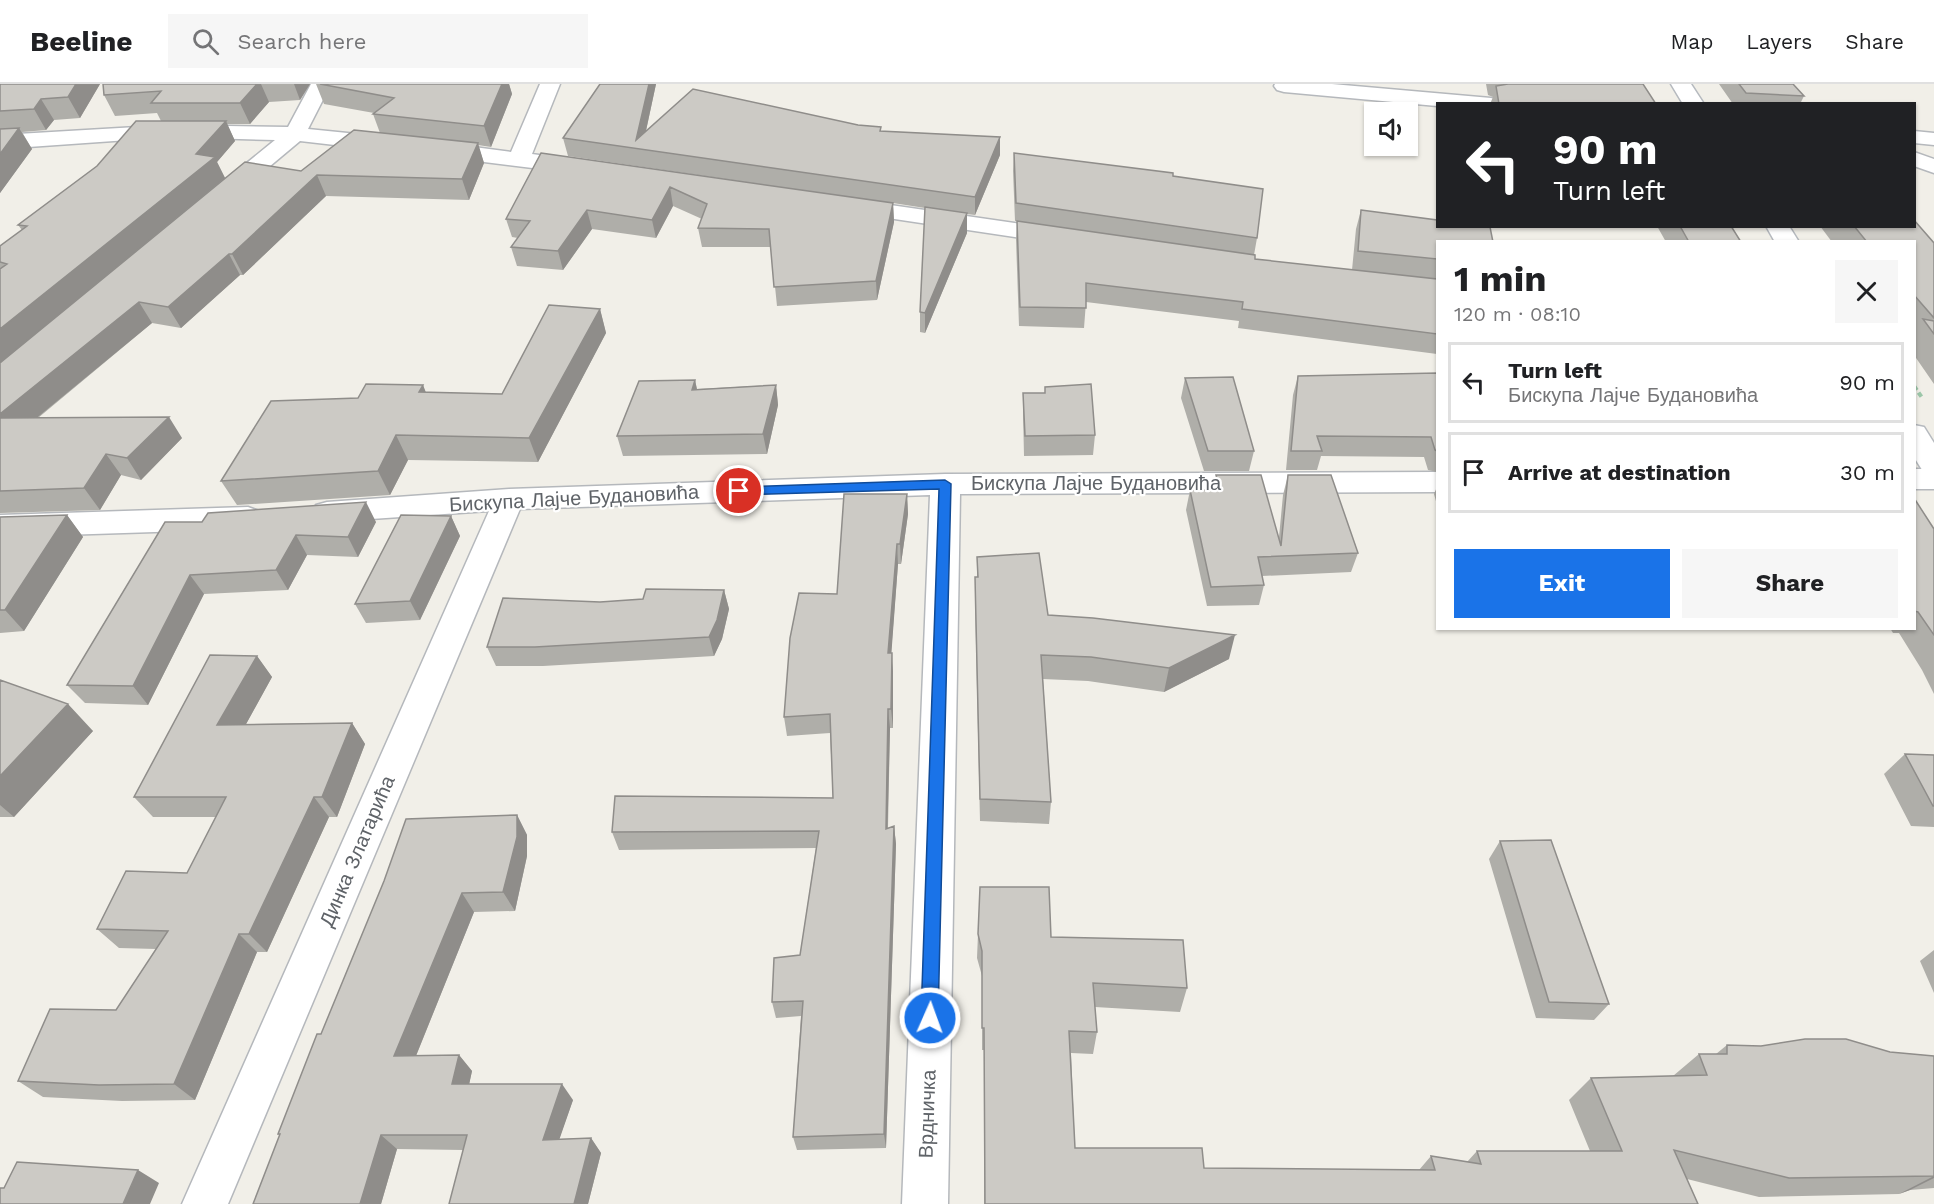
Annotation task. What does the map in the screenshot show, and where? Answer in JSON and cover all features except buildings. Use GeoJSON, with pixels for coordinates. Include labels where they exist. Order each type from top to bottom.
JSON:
{"type":"FeatureCollection","features":[{"type":"Feature","properties":{"kind":"street"},"geometry":{"type":"LineString","coordinates":[[204,209],[295,134],[321,84]]}},
{"type":"Feature","properties":{"kind":"street"},"geometry":{"type":"LineString","coordinates":[[519,158],[550,84]]}},
{"type":"Feature","properties":{"kind":"street"},"geometry":{"type":"LineString","coordinates":[[1681,84],[1693,102]]}},
{"type":"Feature","properties":{"kind":"street"},"geometry":{"type":"LineString","coordinates":[[1284,86],[1468,102]]}},
{"type":"Feature","properties":{"kind":"street"},"geometry":{"type":"LineString","coordinates":[[0,142],[171,131],[295,134],[519,158],[601,170]]}},
{"type":"Feature","properties":{"kind":"street"},"geometry":{"type":"LineString","coordinates":[[1916,137],[1934,139]]}},
{"type":"Feature","properties":{"kind":"street"},"geometry":{"type":"LineString","coordinates":[[1916,160],[1934,166]]}},
{"type":"Feature","properties":{"kind":"street"},"geometry":{"type":"LineString","coordinates":[[824,203],[1083,240]]}},
{"type":"Feature","properties":{"kind":"street"},"geometry":{"type":"LineString","coordinates":[[1916,437],[1934,466]]}},
{"type":"Feature","properties":{"kind":"street"},"geometry":{"type":"LineString","coordinates":[[1916,479],[1934,479]]}},
{"type":"Feature","properties":{"kind":"street","name":"Бискупа Лајче Будановића"},"geometry":{"type":"LineString","coordinates":[[0,526],[285,515],[509,499],[945,484],[1436,482]]}},
{"type":"Feature","properties":{"kind":"street","name":"Врдничка"},"geometry":{"type":"LineString","coordinates":[[925,1204],[945,484]]}},
{"type":"Feature","properties":{"kind":"street","name":"Динка Златарића"},"geometry":{"type":"LineString","coordinates":[[205,1204],[509,499]]}},
{"type":"Feature","properties":{"kind":"route"},"geometry":{"type":"LineString","coordinates":[[739,491],[945,484],[930,1018]]}}]}
